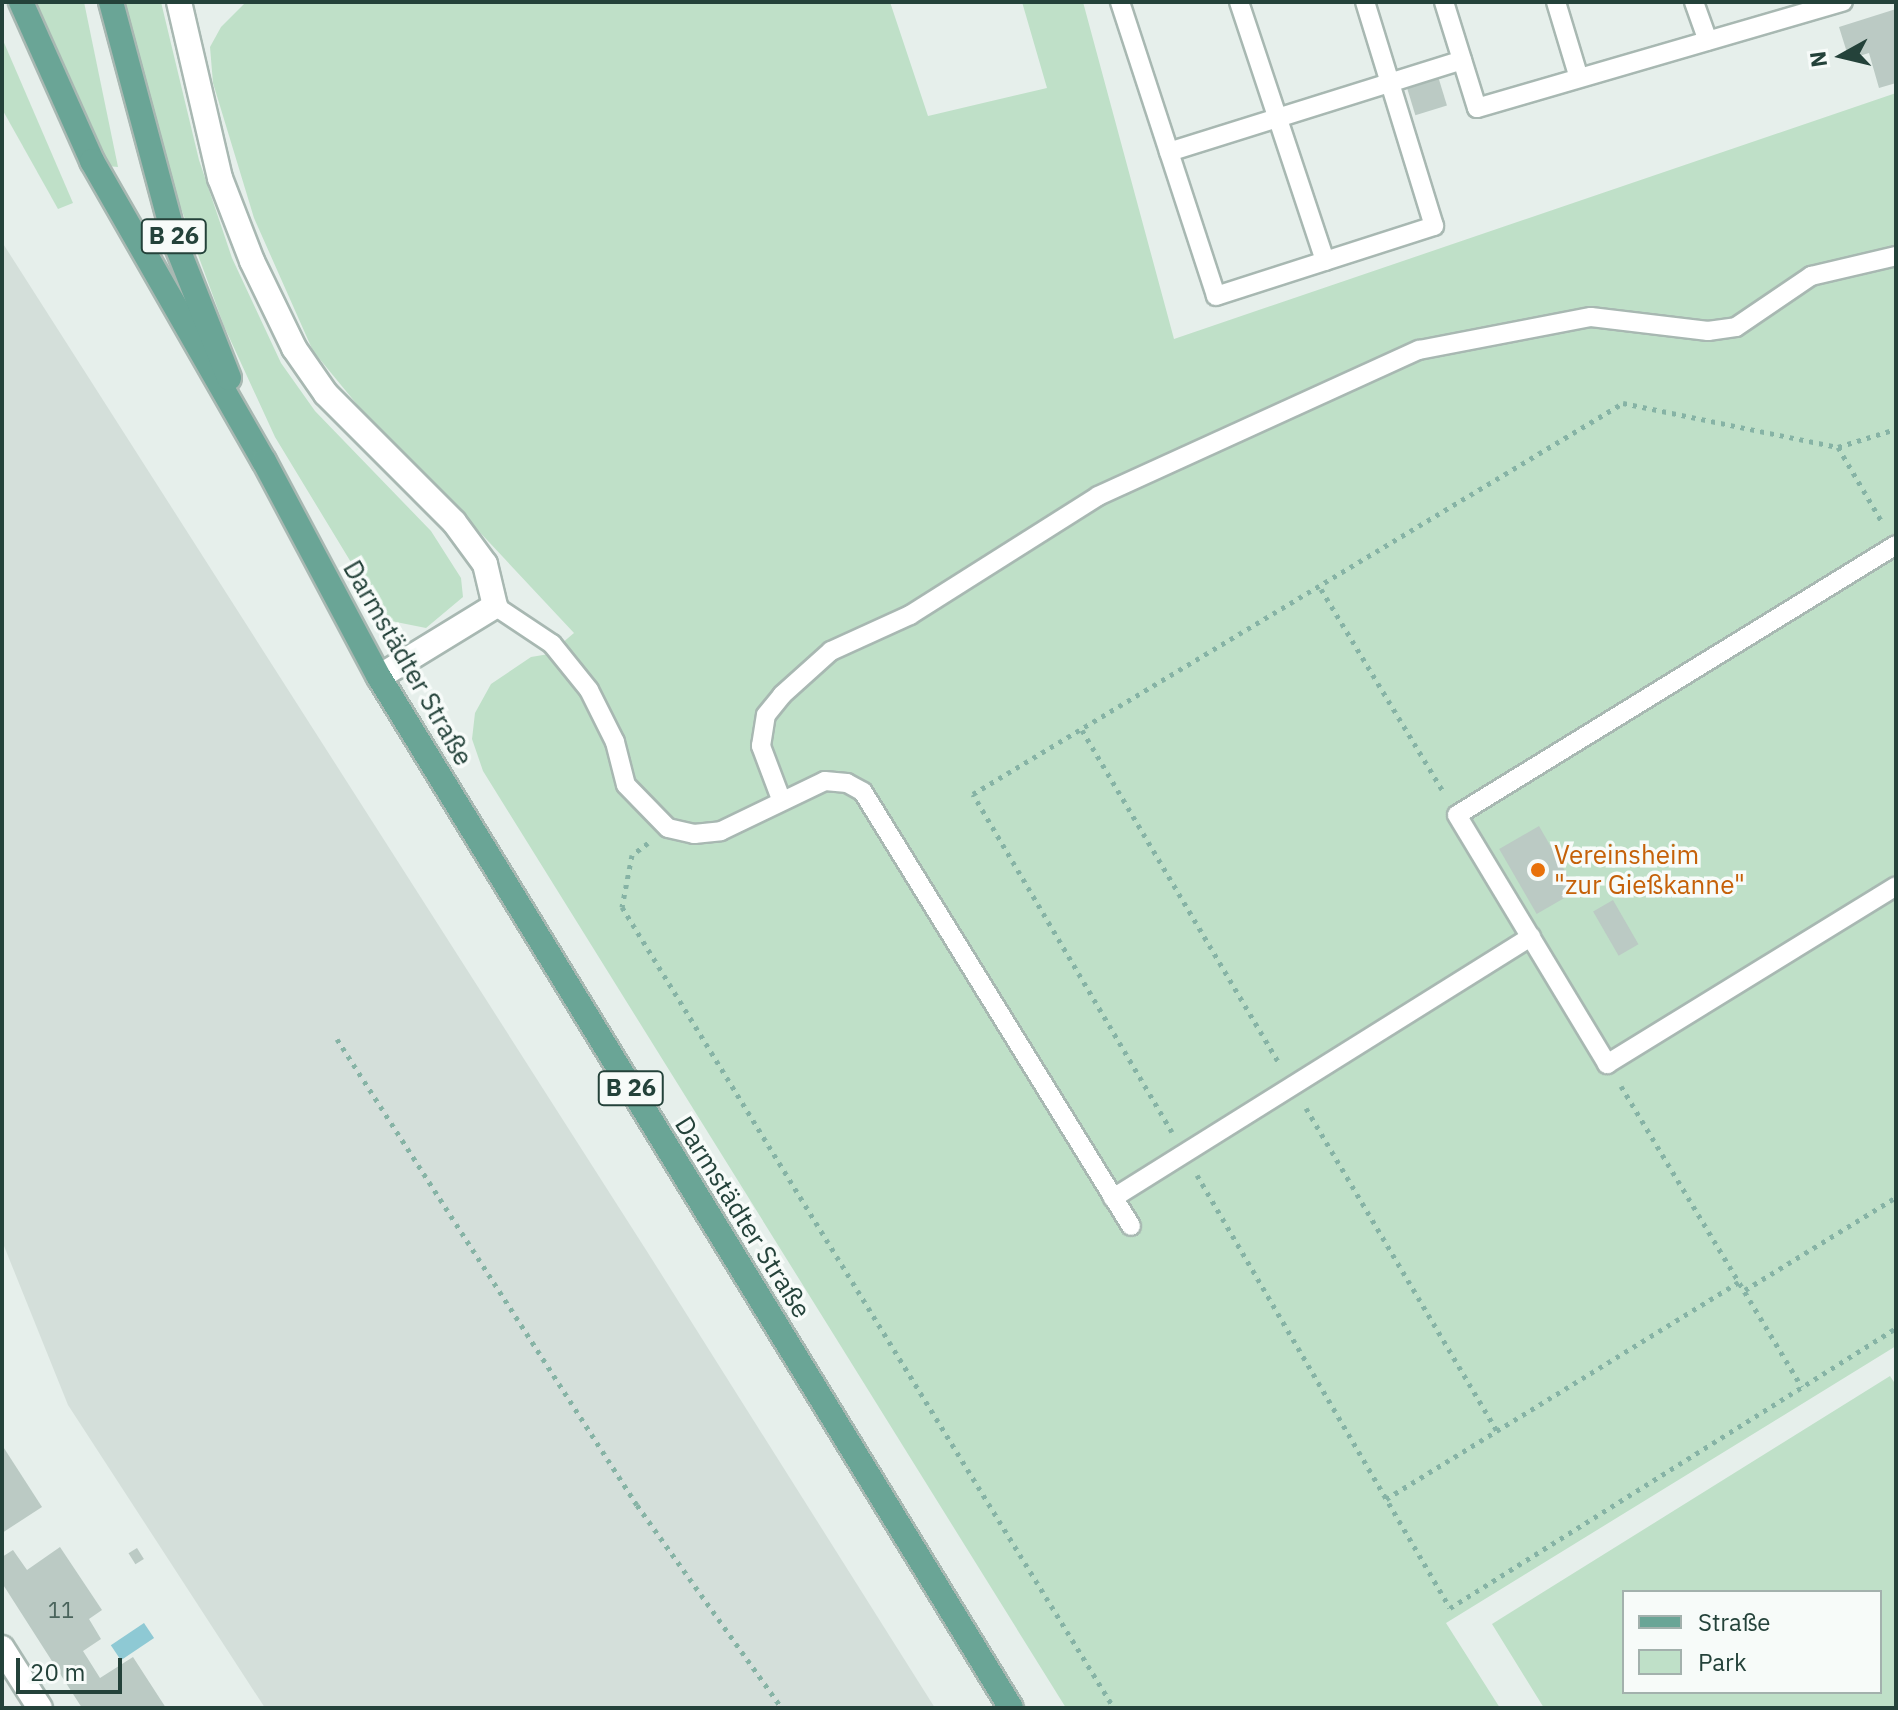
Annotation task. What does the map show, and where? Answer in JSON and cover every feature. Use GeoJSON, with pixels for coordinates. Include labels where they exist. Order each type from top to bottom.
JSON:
{"type":"FeatureCollection","features":[{"type":"Feature","properties":{"kind":"main road","name":"Darmstädter Straße"},"geometry":{"type":"LineString","coordinates":[[21,2],[92,161],[264,461],[379,677],[1011,1708]]}},
{"type":"Feature","properties":{"kind":"main road","name":"Darmstädter Straße"},"geometry":{"type":"LineString","coordinates":[[111,2],[176,244],[264,461]]}},
{"type":"Feature","properties":{"kind":"street"},"geometry":{"type":"LineString","coordinates":[[179,2],[220,178],[252,261],[294,348],[343,413],[454,522],[485,564],[495,606],[379,677]]}},
{"type":"Feature","properties":{"kind":"street"},"geometry":{"type":"LineString","coordinates":[[2,1648],[40,1708]]}},
{"type":"Feature","properties":{"kind":"lane"},"geometry":{"type":"LineString","coordinates":[[1239,2],[1325,261]]}},
{"type":"Feature","properties":{"kind":"lane"},"geometry":{"type":"LineString","coordinates":[[1122,3],[1216,296],[1434,226],[1365,2]]}},
{"type":"Feature","properties":{"kind":"lane"},"geometry":{"type":"LineString","coordinates":[[1444,2],[1477,108],[1843,2]]}},
{"type":"Feature","properties":{"kind":"lane"},"geometry":{"type":"LineString","coordinates":[[1556,2],[1579,78]]}},
{"type":"Feature","properties":{"kind":"lane"},"geometry":{"type":"LineString","coordinates":[[1694,2],[1708,41]]}},
{"type":"Feature","properties":{"kind":"lane"},"geometry":{"type":"LineString","coordinates":[[1169,152],[1462,60]]}},
{"type":"Feature","properties":{"kind":"lane"},"geometry":{"type":"LineString","coordinates":[[781,799],[761,746],[766,715],[782,695],[831,651],[910,615],[1098,496],[1419,350],[1591,317],[1708,331],[1736,327],[1811,276],[1896,256]]}},
{"type":"Feature","properties":{"kind":"lane"},"geometry":{"type":"LineString","coordinates":[[1896,545],[1457,815],[1607,1064],[1896,886]]}},
{"type":"Feature","properties":{"kind":"lane"},"geometry":{"type":"LineString","coordinates":[[495,606],[552,644],[589,690],[615,742],[626,785],[668,828],[694,834],[721,831],[781,799],[825,781],[847,783],[863,792],[1131,1226]]}},
{"type":"Feature","properties":{"kind":"lane"},"geometry":{"type":"LineString","coordinates":[[1113,1198],[1531,937]]}},
{"type":"Feature","properties":{"kind":"path"},"geometry":{"type":"LineString","coordinates":[[1896,429],[1838,447],[1896,545]]}},
{"type":"Feature","properties":{"kind":"path"},"geometry":{"type":"LineString","coordinates":[[1321,589],[1457,815]]}},
{"type":"Feature","properties":{"kind":"path"},"geometry":{"type":"LineString","coordinates":[[668,828],[632,855],[622,907],[1114,1708]]}},
{"type":"Feature","properties":{"kind":"path"},"geometry":{"type":"LineString","coordinates":[[337,1039],[637,1505],[782,1708]]}},
{"type":"Feature","properties":{"kind":"path"},"geometry":{"type":"LineString","coordinates":[[1607,1064],[1802,1387]]}},
{"type":"Feature","properties":{"kind":"path"},"geometry":{"type":"LineString","coordinates":[[1745,1290],[1896,1197]]}},
{"type":"Feature","properties":{"kind":"path"},"geometry":{"type":"LineString","coordinates":[[1386,1499],[1739,1282]]}},
{"type":"Feature","properties":{"kind":"shaded area"},"geometry":{"type":"Polygon","coordinates":[[[2,242],[935,1708],[265,1708],[68,1405],[2,1241],[2,242]]]}},
{"type":"Feature","properties":{"kind":"green space"},"geometry":{"type":"Polygon","coordinates":[[[32,2],[84,2],[118,167],[107,166],[32,2]]]}},
{"type":"Feature","properties":{"kind":"green space"},"geometry":{"type":"Polygon","coordinates":[[[124,2],[161,2],[199,160],[232,258],[281,363],[315,411],[431,531],[461,578],[463,597],[426,628],[386,620],[275,437],[224,326],[167,170],[124,2]]]}},
{"type":"Feature","properties":{"kind":"green space"},"geometry":{"type":"Polygon","coordinates":[[[246,2],[890,2],[928,116],[1047,88],[1022,2],[1083,2],[1174,339],[1896,93],[1896,1346],[1446,1623],[1500,1708],[1066,1708],[483,771],[472,739],[475,713],[491,684],[531,657],[549,654],[574,633],[444,494],[392,447],[313,351],[254,218],[213,83],[210,47],[221,27],[246,2]]]}},
{"type":"Feature","properties":{"kind":"green space"},"geometry":{"type":"Polygon","coordinates":[[[2,38],[73,203],[58,209],[2,109],[2,38]]]}},
{"type":"Feature","properties":{"kind":"green space"},"geometry":{"type":"Polygon","coordinates":[[[1890,1376],[1896,1385],[1896,1708],[1544,1708],[1492,1624],[1890,1376]]]}},
{"type":"Feature","properties":{"kind":"water"},"geometry":{"type":"Polygon","coordinates":[[[144,1623],[154,1638],[121,1660],[111,1645],[144,1623]]]}},
{"type":"Feature","properties":{"kind":"building"},"geometry":{"type":"Polygon","coordinates":[[[1896,9],[1896,83],[1879,88],[1869,53],[1849,59],[1839,27],[1896,9]]]}},
{"type":"Feature","properties":{"kind":"building"},"geometry":{"type":"Polygon","coordinates":[[[1437,73],[1447,106],[1415,115],[1405,83],[1437,73]]]}},
{"type":"Feature","properties":{"kind":"building","name":"Vereinsheim \"zur Gießkanne\""},"geometry":{"type":"Polygon","coordinates":[[[1539,826],[1576,891],[1537,914],[1499,849],[1539,826]]]}},
{"type":"Feature","properties":{"kind":"building"},"geometry":{"type":"Polygon","coordinates":[[[1613,900],[1638,944],[1619,956],[1593,912],[1613,900]]]}},
{"type":"Feature","properties":{"kind":"building"},"geometry":{"type":"Polygon","coordinates":[[[2,1445],[42,1507],[2,1533],[2,1445]]]}},
{"type":"Feature","properties":{"kind":"building"},"geometry":{"type":"Polygon","coordinates":[[[60,1547],[102,1610],[89,1619],[101,1639],[83,1651],[100,1678],[133,1657],[166,1708],[82,1708],[2,1583],[2,1557],[13,1550],[27,1570],[60,1547]]]}},
{"type":"Feature","properties":{"kind":"building"},"geometry":{"type":"Polygon","coordinates":[[[137,1548],[144,1559],[135,1564],[129,1553],[137,1548]]]}},
{"type":"Feature","properties":{"kind":"place","name":"Vereinsheim \"zur Gießkanne\""},"geometry":{"type":"Point","coordinates":[1538,870]}}]}
